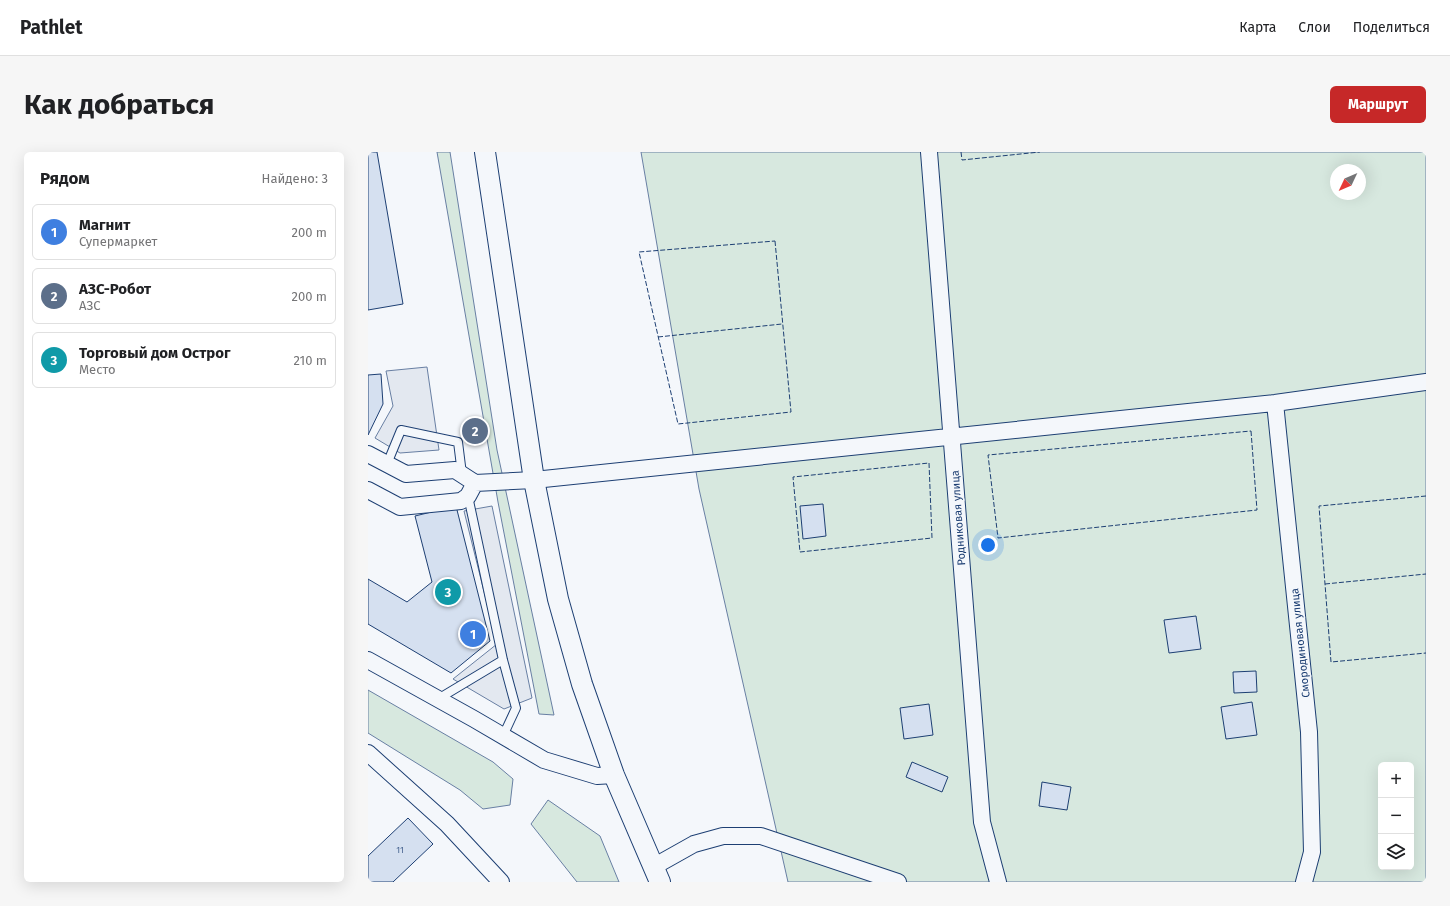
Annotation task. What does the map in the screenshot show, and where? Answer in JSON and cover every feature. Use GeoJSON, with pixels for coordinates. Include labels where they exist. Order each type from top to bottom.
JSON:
{"type":"FeatureCollection","features":[{"type":"Feature","properties":{"kind":"street"},"geometry":{"type":"LineString","coordinates":[[485,152],[534,480],[558,599],[582,684],[614,775],[656,874],[694,844],[722,836],[762,836],[898,882]]}},
{"type":"Feature","properties":{"kind":"street","name":"Родниковая улица"},"geometry":{"type":"LineString","coordinates":[[929,152],[982,822],[998,882]]}},
{"type":"Feature","properties":{"kind":"street"},"geometry":{"type":"LineString","coordinates":[[468,485],[534,480],[1275,403],[1426,382]]}},
{"type":"Feature","properties":{"kind":"street","name":"Смородиновая улица"},"geometry":{"type":"LineString","coordinates":[[1275,403],[1309,732],[1312,852],[1304,882]]}},
{"type":"Feature","properties":{"kind":"street"},"geometry":{"type":"LineString","coordinates":[[368,454],[406,474],[455,470],[468,485]]}},
{"type":"Feature","properties":{"kind":"street"},"geometry":{"type":"LineString","coordinates":[[368,490],[400,507],[460,501],[468,485]]}},
{"type":"Feature","properties":{"kind":"street"},"geometry":{"type":"LineString","coordinates":[[368,660],[544,760],[597,776],[614,775]]}},
{"type":"Feature","properties":{"kind":"street"},"geometry":{"type":"LineString","coordinates":[[368,753],[448,824],[501,882]]}},
{"type":"Feature","properties":{"kind":"lane"},"geometry":{"type":"LineString","coordinates":[[387,464],[401,430],[458,442],[503,660],[516,708],[503,736]]}},
{"type":"Feature","properties":{"kind":"lane"},"geometry":{"type":"LineString","coordinates":[[438,699],[503,660]]}},
{"type":"Feature","properties":{"kind":"shaded area"},"geometry":{"type":"Polygon","coordinates":[[[437,152],[450,152],[497,450],[554,715],[539,714],[498,502],[437,152]]]}},
{"type":"Feature","properties":{"kind":"shaded area"},"geometry":{"type":"Polygon","coordinates":[[[641,152],[1426,152],[1426,882],[788,882],[699,489],[641,152]]]}},
{"type":"Feature","properties":{"kind":"shaded area"},"geometry":{"type":"Polygon","coordinates":[[[427,367],[439,450],[400,453],[375,438],[393,406],[386,371],[427,367]]]}},
{"type":"Feature","properties":{"kind":"shaded area"},"geometry":{"type":"Polygon","coordinates":[[[492,506],[532,698],[504,709],[453,679],[497,644],[464,511],[492,506]]]}},
{"type":"Feature","properties":{"kind":"shaded area"},"geometry":{"type":"Polygon","coordinates":[[[368,690],[493,762],[513,779],[510,805],[483,809],[460,790],[368,733],[368,690]]]}},
{"type":"Feature","properties":{"kind":"shaded area"},"geometry":{"type":"Polygon","coordinates":[[[548,800],[600,836],[619,882],[577,882],[531,824],[548,800]]]}},
{"type":"Feature","properties":{"kind":"building"},"geometry":{"type":"Polygon","coordinates":[[[368,152],[377,152],[403,304],[368,310],[368,152]]]}},
{"type":"Feature","properties":{"kind":"building"},"geometry":{"type":"Polygon","coordinates":[[[381,374],[383,404],[368,435],[368,375],[381,374]]]}},
{"type":"Feature","properties":{"kind":"building"},"geometry":{"type":"Polygon","coordinates":[[[823,504],[826,536],[803,539],[800,506],[823,504]]]}},
{"type":"Feature","properties":{"kind":"building"},"geometry":{"type":"Polygon","coordinates":[[[456,506],[490,641],[451,673],[368,624],[368,579],[407,602],[432,582],[415,516],[456,506]]]}},
{"type":"Feature","properties":{"kind":"building"},"geometry":{"type":"Polygon","coordinates":[[[1196,616],[1201,649],[1169,653],[1164,620],[1196,616]]]}},
{"type":"Feature","properties":{"kind":"building"},"geometry":{"type":"Polygon","coordinates":[[[1256,671],[1257,692],[1234,693],[1233,672],[1256,671]]]}},
{"type":"Feature","properties":{"kind":"building"},"geometry":{"type":"Polygon","coordinates":[[[1252,702],[1257,735],[1226,739],[1221,707],[1252,702]]]}},
{"type":"Feature","properties":{"kind":"building"},"geometry":{"type":"Polygon","coordinates":[[[929,704],[933,735],[904,739],[900,708],[929,704]]]}},
{"type":"Feature","properties":{"kind":"building"},"geometry":{"type":"Polygon","coordinates":[[[912,762],[948,777],[942,792],[906,777],[912,762]]]}},
{"type":"Feature","properties":{"kind":"building"},"geometry":{"type":"Polygon","coordinates":[[[1042,782],[1071,787],[1067,810],[1039,806],[1042,782]]]}},
{"type":"Feature","properties":{"kind":"building"},"geometry":{"type":"Polygon","coordinates":[[[408,818],[433,844],[393,882],[368,882],[368,856],[408,818]]]}},
{"type":"Feature","properties":{"kind":"fence"},"geometry":{"type":"LineString","coordinates":[[961,152],[962,160],[1040,152]]}},
{"type":"Feature","properties":{"kind":"fence"},"geometry":{"type":"LineString","coordinates":[[775,241],[791,412],[678,424],[639,252],[775,241]]}},
{"type":"Feature","properties":{"kind":"fence"},"geometry":{"type":"LineString","coordinates":[[658,337],[782,324]]}},
{"type":"Feature","properties":{"kind":"fence"},"geometry":{"type":"LineString","coordinates":[[1251,431],[1257,510],[998,538],[988,455],[1251,431]]}},
{"type":"Feature","properties":{"kind":"fence"},"geometry":{"type":"LineString","coordinates":[[929,463],[932,538],[800,552],[793,477],[929,463]]}},
{"type":"Feature","properties":{"kind":"fence"},"geometry":{"type":"LineString","coordinates":[[1426,496],[1319,506],[1331,662],[1426,653]]}},
{"type":"Feature","properties":{"kind":"fence"},"geometry":{"type":"LineString","coordinates":[[1325,584],[1426,574]]}},
{"type":"Feature","properties":{"kind":"place","name":"АЗС-Робот"},"geometry":{"type":"Point","coordinates":[475,431]}},
{"type":"Feature","properties":{"kind":"place","name":"Торговый дом Острог"},"geometry":{"type":"Point","coordinates":[448,592]}},
{"type":"Feature","properties":{"kind":"place","name":"Магнит"},"geometry":{"type":"Point","coordinates":[473,634]}}]}
